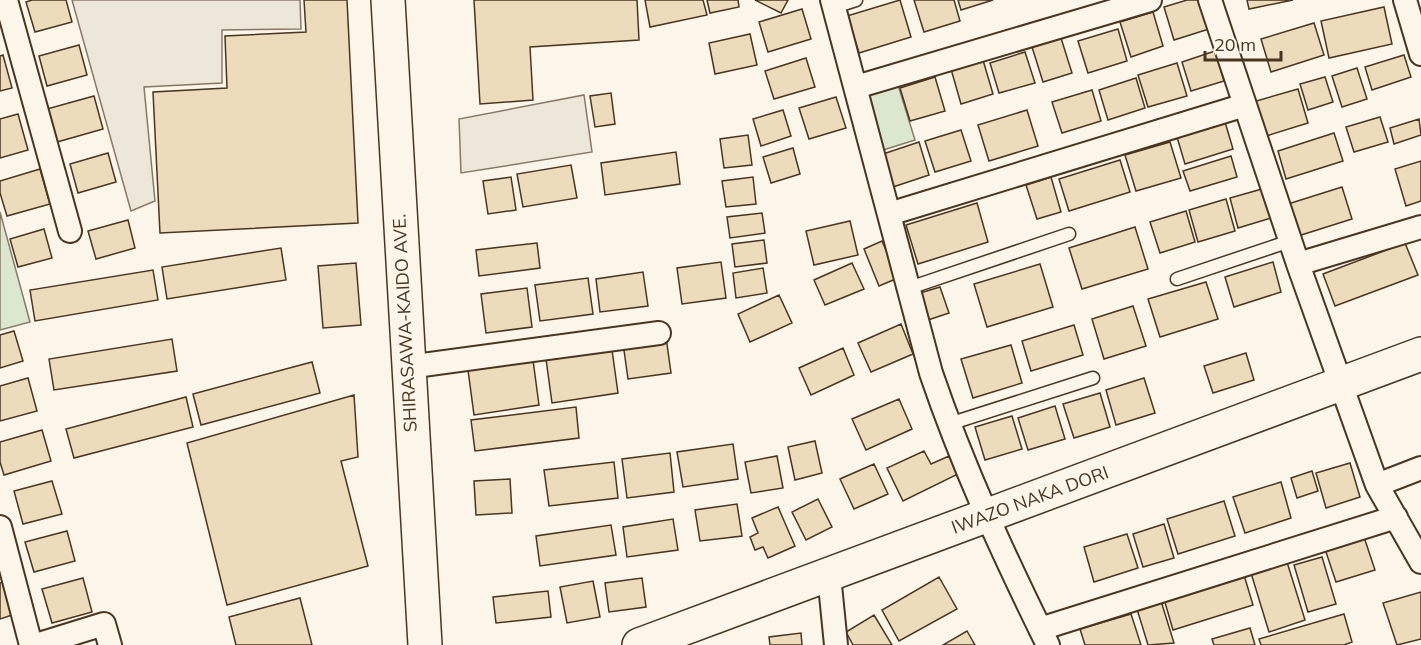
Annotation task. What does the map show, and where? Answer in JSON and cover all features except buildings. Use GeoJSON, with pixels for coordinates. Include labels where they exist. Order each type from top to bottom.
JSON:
{"type":"FeatureCollection","features":[{"type":"Feature","properties":{"kind":"street"},"geometry":{"type":"LineString","coordinates":[[6,0],[70,231]]}},
{"type":"Feature","properties":{"kind":"street","name":"SHIRASAWA-KAIDO AVE."},"geometry":{"type":"LineString","coordinates":[[388,0],[425,645]]}},
{"type":"Feature","properties":{"kind":"street"},"geometry":{"type":"LineString","coordinates":[[856,87],[1150,0]]}},
{"type":"Feature","properties":{"kind":"street"},"geometry":{"type":"LineString","coordinates":[[1210,0],[1290,241],[1377,485],[1421,562]]}},
{"type":"Feature","properties":{"kind":"street"},"geometry":{"type":"LineString","coordinates":[[1405,0],[1421,54]]}},
{"type":"Feature","properties":{"kind":"street"},"geometry":{"type":"LineString","coordinates":[[829,2],[856,87],[909,288],[949,424],[986,516],[1044,637],[1395,517]]}},
{"type":"Feature","properties":{"kind":"street"},"geometry":{"type":"LineString","coordinates":[[889,214],[1245,105]]}},
{"type":"Feature","properties":{"kind":"street"},"geometry":{"type":"LineString","coordinates":[[1298,264],[1421,227]]}},
{"type":"Feature","properties":{"kind":"street"},"geometry":{"type":"LineString","coordinates":[[408,367],[659,333]]}},
{"type":"Feature","properties":{"kind":"street","name":"IWAZO NAKA DORI"},"geometry":{"type":"LineString","coordinates":[[639,645],[1421,354]]}},
{"type":"Feature","properties":{"kind":"street"},"geometry":{"type":"LineString","coordinates":[[1377,485],[1421,468]]}},
{"type":"Feature","properties":{"kind":"street"},"geometry":{"type":"LineString","coordinates":[[0,527],[31,645]]}},
{"type":"Feature","properties":{"kind":"street"},"geometry":{"type":"LineString","coordinates":[[829,575],[836,645]]}},
{"type":"Feature","properties":{"kind":"street"},"geometry":{"type":"LineString","coordinates":[[36,645],[104,624],[110,645]]}},
{"type":"Feature","properties":{"kind":"lane"},"geometry":{"type":"LineString","coordinates":[[829,2],[856,0]]}},
{"type":"Feature","properties":{"kind":"lane"},"geometry":{"type":"LineString","coordinates":[[909,288],[1069,234]]}},
{"type":"Feature","properties":{"kind":"lane"},"geometry":{"type":"LineString","coordinates":[[1177,279],[1290,241]]}},
{"type":"Feature","properties":{"kind":"lane"},"geometry":{"type":"LineString","coordinates":[[949,424],[1093,378]]}},
{"type":"Feature","properties":{"kind":"green space"},"geometry":{"type":"Polygon","coordinates":[[[898,85],[915,140],[880,151],[866,104],[871,93],[898,85]]]}},
{"type":"Feature","properties":{"kind":"green space"},"geometry":{"type":"Polygon","coordinates":[[[0,212],[30,322],[0,330],[0,212]]]}},
{"type":"Feature","properties":{"kind":"shaded area"},"geometry":{"type":"Polygon","coordinates":[[[72,0],[300,0],[301,29],[222,30],[222,83],[144,87],[155,201],[131,211],[72,0]]]}},
{"type":"Feature","properties":{"kind":"shaded area"},"geometry":{"type":"Polygon","coordinates":[[[584,95],[592,152],[461,173],[459,119],[584,95]]]}}]}
